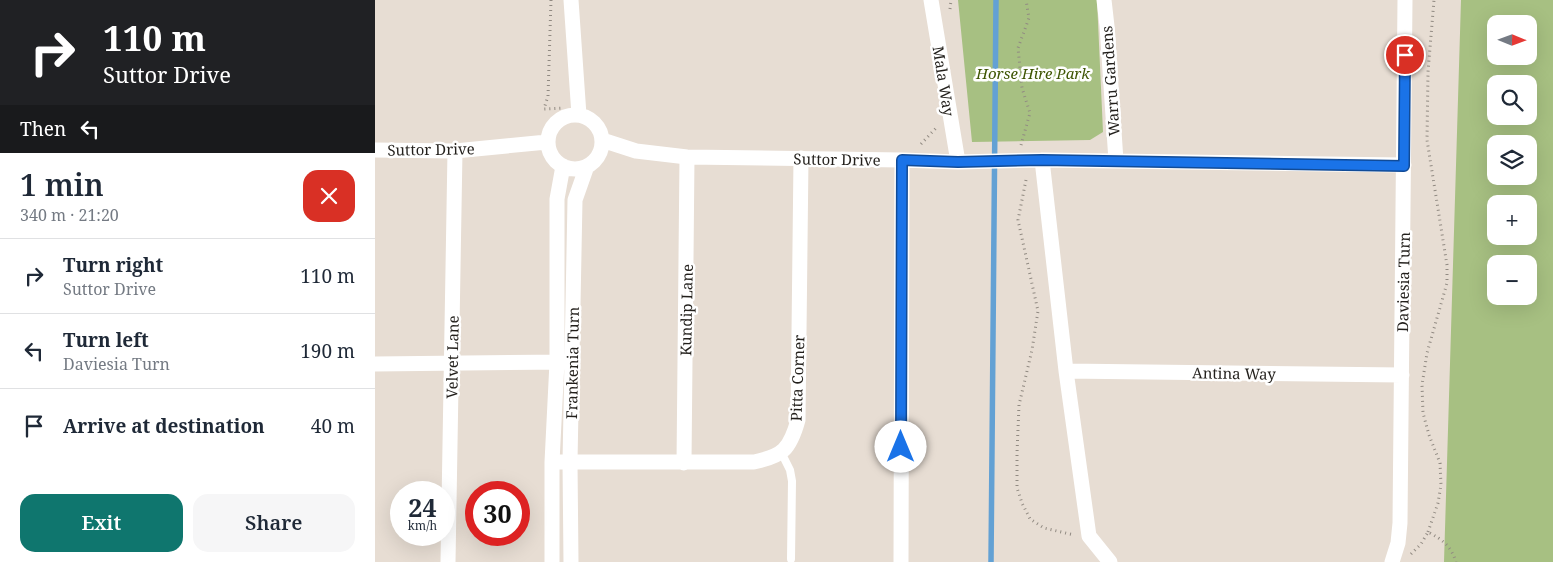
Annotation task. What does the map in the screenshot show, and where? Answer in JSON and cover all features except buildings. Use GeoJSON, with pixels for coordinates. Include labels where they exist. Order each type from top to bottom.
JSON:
{"type":"FeatureCollection","features":[{"type":"Feature","properties":{"kind":"street"},"geometry":{"type":"LineString","coordinates":[[571,0],[579,111]]}},
{"type":"Feature","properties":{"kind":"street","name":"Mala Way"},"geometry":{"type":"LineString","coordinates":[[931,0],[958,162]]}},
{"type":"Feature","properties":{"kind":"street","name":"Warru Gardens"},"geometry":{"type":"LineString","coordinates":[[1104,0],[1116,162]]}},
{"type":"Feature","properties":{"kind":"street","name":"Daviesia Turn"},"geometry":{"type":"LineString","coordinates":[[1392,562],[1399,543],[1400,523],[1405,0]]}},
{"type":"Feature","properties":{"kind":"street"},"geometry":{"type":"LineString","coordinates":[[579,111],[599,128],[602,140],[599,155],[594,161],[587,166],[569,169],[552,157],[547,142],[551,128],[557,121],[579,111]]}},
{"type":"Feature","properties":{"kind":"street","name":"Suttor Drive"},"geometry":{"type":"LineString","coordinates":[[602,140],[636,151],[687,157],[980,161],[1022,168],[1042,160],[1404,166]]}},
{"type":"Feature","properties":{"kind":"street","name":"Suttor Drive"},"geometry":{"type":"LineString","coordinates":[[375,150],[455,152],[547,142]]}},
{"type":"Feature","properties":{"kind":"street","name":"Velvet Lane"},"geometry":{"type":"LineString","coordinates":[[448,562],[455,152]]}},
{"type":"Feature","properties":{"kind":"street","name":"Kundip Lane"},"geometry":{"type":"LineString","coordinates":[[684,463],[687,157]]}},
{"type":"Feature","properties":{"kind":"street","name":"Pitta Corner"},"geometry":{"type":"LineString","coordinates":[[781,452],[793,436],[798,420],[801,158]]}},
{"type":"Feature","properties":{"kind":"street"},"geometry":{"type":"LineString","coordinates":[[901,562],[902,160]]}},
{"type":"Feature","properties":{"kind":"street"},"geometry":{"type":"LineString","coordinates":[[1042,160],[1066,371],[1089,536],[1110,562]]}},
{"type":"Feature","properties":{"kind":"street","name":"Frankenia Turn"},"geometry":{"type":"LineString","coordinates":[[552,562],[552,462],[557,362],[557,200],[563,166]]}},
{"type":"Feature","properties":{"kind":"street","name":"Frankenia Turn"},"geometry":{"type":"LineString","coordinates":[[571,562],[570,462],[575,200],[587,166]]}},
{"type":"Feature","properties":{"kind":"street"},"geometry":{"type":"LineString","coordinates":[[375,364],[573,362]]}},
{"type":"Feature","properties":{"kind":"street","name":"Antina Way"},"geometry":{"type":"LineString","coordinates":[[1066,371],[1402,374]]}},
{"type":"Feature","properties":{"kind":"street"},"geometry":{"type":"LineString","coordinates":[[552,462],[753,462],[769,459],[781,452]]}},
{"type":"Feature","properties":{"kind":"lane"},"geometry":{"type":"LineString","coordinates":[[781,452],[790,470],[792,481],[791,560]]}},
{"type":"Feature","properties":{"kind":"path"},"geometry":{"type":"LineString","coordinates":[[551,0],[548,96],[544,109],[579,111]]}},
{"type":"Feature","properties":{"kind":"path"},"geometry":{"type":"LineString","coordinates":[[950,12],[951,0]]}},
{"type":"Feature","properties":{"kind":"path"},"geometry":{"type":"LineString","coordinates":[[1026,0],[1029,18],[1018,48],[1022,88],[1030,114],[1020,149],[1022,168],[1027,181],[1018,220],[1038,311],[1032,350],[1019,405],[1017,488],[1030,519],[1044,528],[1070,535],[1089,536]]}},
{"type":"Feature","properties":{"kind":"path"},"geometry":{"type":"LineString","coordinates":[[1409,555],[1421,544],[1428,532],[1438,503],[1441,485],[1440,463],[1423,413],[1422,385],[1427,353],[1447,283],[1447,265],[1427,140],[1428,72],[1434,0]]}},
{"type":"Feature","properties":{"kind":"path"},"geometry":{"type":"LineString","coordinates":[[920,145],[941,123]]}},
{"type":"Feature","properties":{"kind":"path"},"geometry":{"type":"LineString","coordinates":[[1428,532],[1438,537],[1450,547],[1456,562]]}},
{"type":"Feature","properties":{"kind":"green space","name":"Horse Hire Park"},"geometry":{"type":"Polygon","coordinates":[[[958,0],[1097,0],[1103,132],[1090,140],[972,142],[958,0]]]}},
{"type":"Feature","properties":{"kind":"green space"},"geometry":{"type":"Polygon","coordinates":[[[1461,0],[1553,0],[1553,562],[1444,562],[1461,0]]]}},
{"type":"Feature","properties":{"kind":"waterway"},"geometry":{"type":"LineString","coordinates":[[991,562],[996,0]]}},
{"type":"Feature","properties":{"kind":"route"},"geometry":{"type":"LineString","coordinates":[[901,447],[902,160],[958,162],[1042,160],[1404,166],[1405,55]]}}]}
